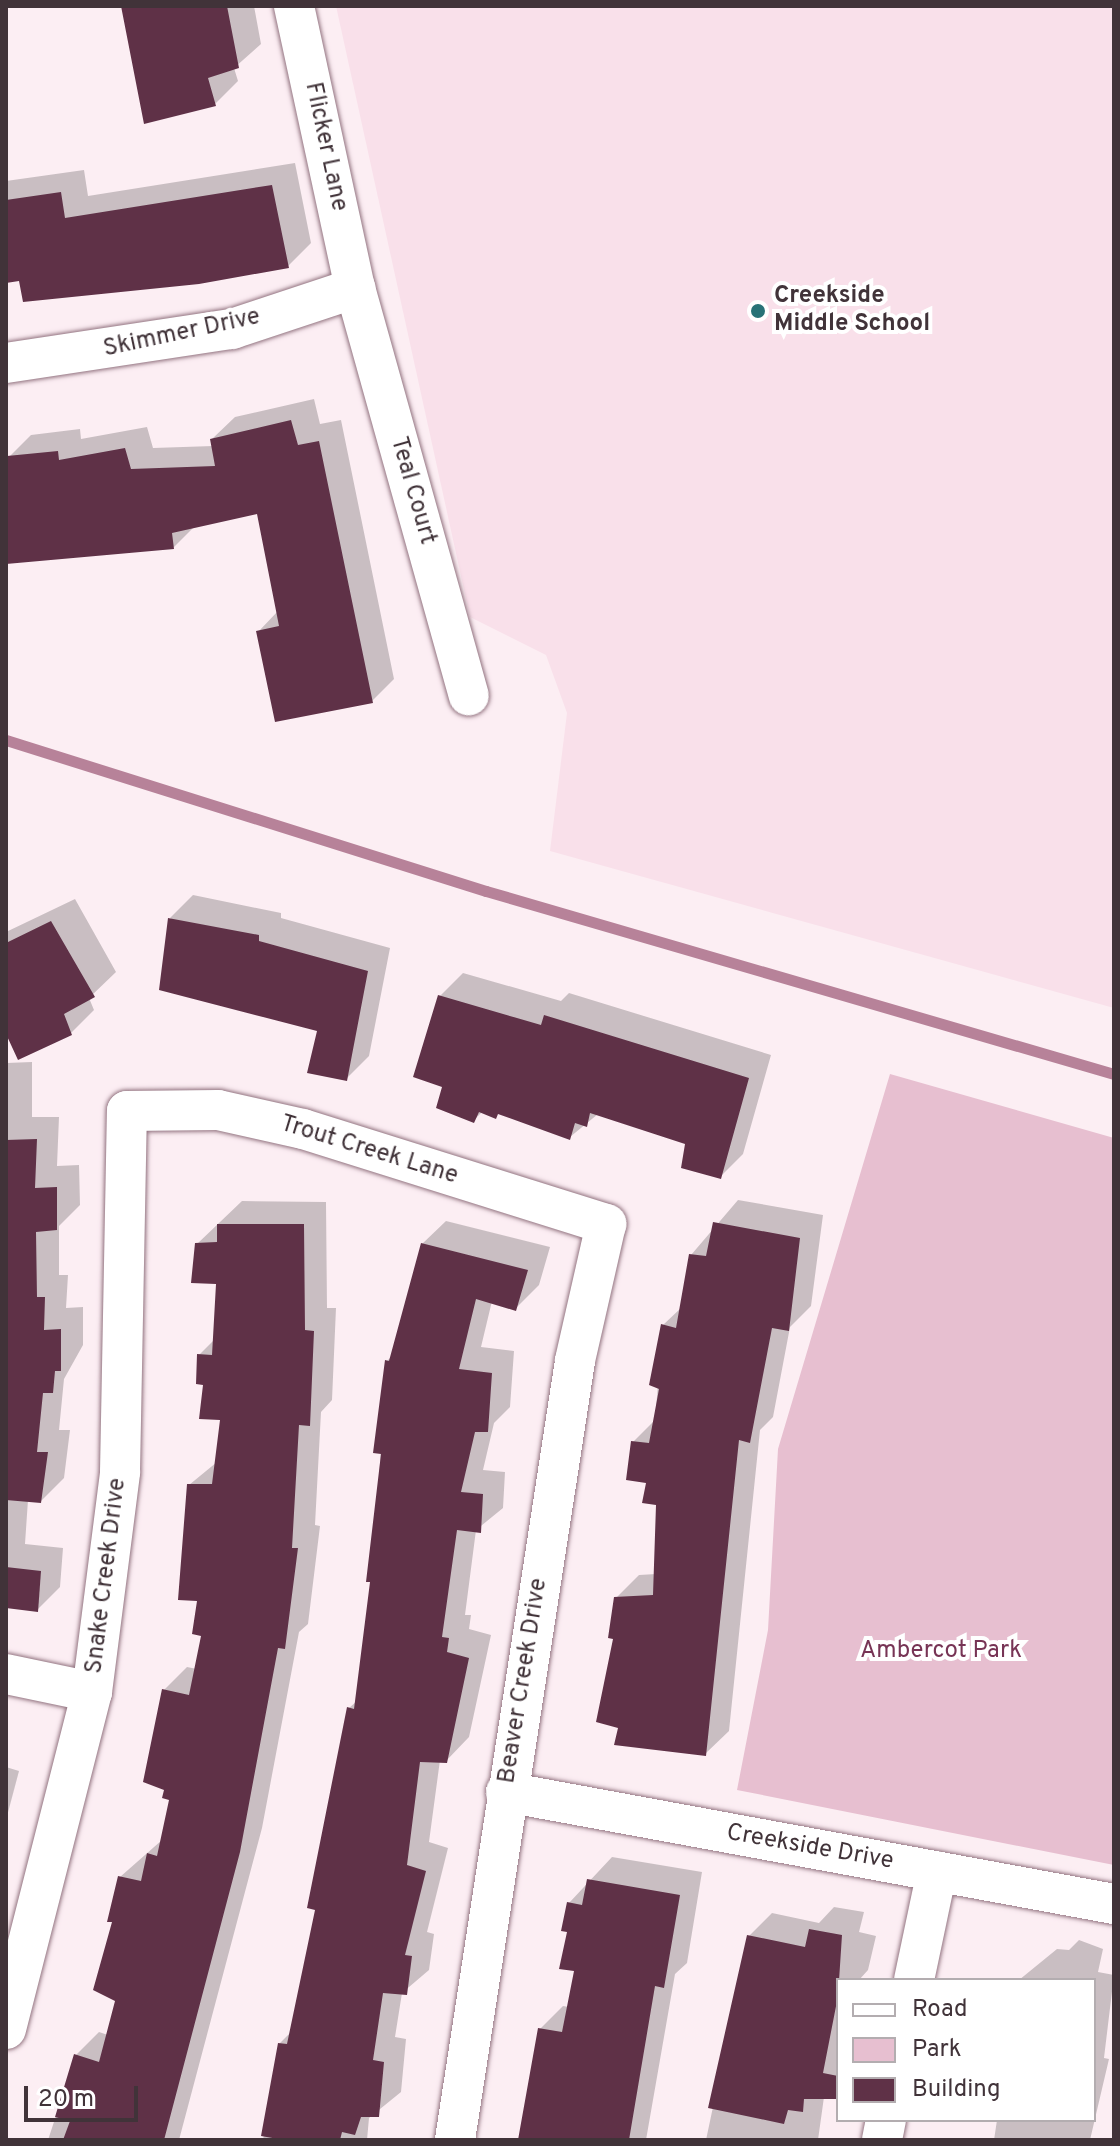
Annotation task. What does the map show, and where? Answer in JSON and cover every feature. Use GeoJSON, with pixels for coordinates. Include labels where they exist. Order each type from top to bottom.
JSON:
{"type":"FeatureCollection","features":[{"type":"Feature","properties":{"kind":"street","name":"Flicker Lane"},"geometry":{"type":"LineString","coordinates":[[294,6],[355,288]]}},
{"type":"Feature","properties":{"kind":"street","name":"Skimmer Drive"},"geometry":{"type":"LineString","coordinates":[[6,363],[232,329],[355,288]]}},
{"type":"Feature","properties":{"kind":"street","name":"Teal Court"},"geometry":{"type":"LineString","coordinates":[[355,288],[469,695]]}},
{"type":"Feature","properties":{"kind":"street","name":"Trout Creek Lane"},"geometry":{"type":"LineString","coordinates":[[127,1111],[218,1110],[303,1129],[606,1224]]}},
{"type":"Feature","properties":{"kind":"street","name":"Snake Creek Drive"},"geometry":{"type":"LineString","coordinates":[[6,2029],[92,1692],[120,1472],[127,1111]]}},
{"type":"Feature","properties":{"kind":"street","name":"Beaver Creek Drive"},"geometry":{"type":"LineString","coordinates":[[455,2140],[506,1792],[575,1361],[606,1224]]}},
{"type":"Feature","properties":{"kind":"street"},"geometry":{"type":"LineString","coordinates":[[6,1674],[92,1692]]}},
{"type":"Feature","properties":{"kind":"street","name":"Creekside Drive"},"geometry":{"type":"LineString","coordinates":[[506,1792],[1114,1904]]}},
{"type":"Feature","properties":{"kind":"street"},"geometry":{"type":"LineString","coordinates":[[914,1978],[937,1871]]}},
{"type":"Feature","properties":{"kind":"shaded area","name":"Creekside Middle School"},"geometry":{"type":"Polygon","coordinates":[[[336,6],[1114,6],[1114,1008],[550,851],[567,713],[546,655],[470,617],[336,6]]]}},
{"type":"Feature","properties":{"kind":"green space","name":"Ambercot Park"},"geometry":{"type":"Polygon","coordinates":[[[890,1074],[1114,1138],[1114,1865],[737,1790],[768,1630],[778,1449],[890,1074]]]}},
{"type":"Feature","properties":{"kind":"building"},"geometry":{"type":"Polygon","coordinates":[[[121,6],[227,6],[239,68],[208,78],[216,106],[144,124],[121,6]]]}},
{"type":"Feature","properties":{"kind":"building"},"geometry":{"type":"Polygon","coordinates":[[[272,185],[289,268],[199,284],[23,302],[19,281],[6,283],[6,200],[61,192],[65,218],[272,185]]]}},
{"type":"Feature","properties":{"kind":"building"},"geometry":{"type":"Polygon","coordinates":[[[291,420],[298,445],[319,441],[373,703],[275,722],[256,631],[279,626],[257,514],[172,533],[174,549],[6,564],[7,456],[58,451],[59,460],[125,448],[131,469],[215,466],[210,439],[291,420]]]}},
{"type":"Feature","properties":{"kind":"building"},"geometry":{"type":"Polygon","coordinates":[[[168,918],[259,935],[259,941],[368,971],[347,1081],[307,1073],[317,1031],[159,990],[168,918]]]}},
{"type":"Feature","properties":{"kind":"building"},"geometry":{"type":"Polygon","coordinates":[[[51,921],[95,997],[64,1014],[72,1035],[18,1060],[6,1034],[6,943],[51,921]]]}},
{"type":"Feature","properties":{"kind":"building"},"geometry":{"type":"Polygon","coordinates":[[[438,995],[541,1025],[544,1015],[749,1078],[721,1179],[681,1168],[685,1144],[590,1113],[587,1127],[575,1123],[570,1140],[498,1114],[496,1119],[479,1112],[474,1123],[436,1108],[442,1087],[413,1077],[438,995]]]}},
{"type":"Feature","properties":{"kind":"building"},"geometry":{"type":"Polygon","coordinates":[[[37,1139],[35,1188],[57,1187],[57,1230],[36,1232],[37,1297],[45,1297],[44,1330],[61,1329],[61,1371],[55,1371],[53,1393],[43,1393],[37,1452],[48,1452],[41,1503],[6,1500],[6,1140],[37,1139]]]}},
{"type":"Feature","properties":{"kind":"building"},"geometry":{"type":"Polygon","coordinates":[[[713,1222],[800,1238],[789,1331],[772,1328],[750,1443],[739,1440],[706,1756],[614,1745],[618,1728],[596,1722],[613,1639],[608,1638],[614,1597],[653,1595],[656,1505],[642,1503],[646,1483],[626,1480],[631,1441],[649,1443],[659,1389],[649,1385],[661,1324],[676,1328],[689,1254],[706,1256],[713,1222]]]}},
{"type":"Feature","properties":{"kind":"building"},"geometry":{"type":"Polygon","coordinates":[[[217,1224],[304,1224],[305,1330],[314,1331],[310,1426],[299,1425],[292,1548],[298,1548],[285,1649],[278,1648],[240,1852],[164,2140],[63,2140],[70,2121],[55,2117],[74,2054],[99,2062],[115,2001],[93,1990],[112,1922],[107,1922],[118,1876],[141,1881],[147,1853],[157,1856],[169,1800],[162,1798],[164,1790],[143,1782],[162,1689],[189,1695],[201,1636],[192,1634],[197,1601],[178,1600],[187,1484],[212,1484],[220,1420],[199,1419],[203,1385],[196,1384],[197,1354],[212,1355],[216,1284],[191,1283],[195,1243],[217,1242],[217,1224]]]}},
{"type":"Feature","properties":{"kind":"building"},"geometry":{"type":"Polygon","coordinates":[[[421,1243],[528,1270],[516,1311],[476,1299],[459,1369],[492,1373],[488,1432],[475,1432],[461,1492],[483,1494],[481,1533],[457,1530],[442,1637],[449,1638],[447,1652],[469,1658],[447,1763],[420,1762],[407,1865],[426,1871],[405,1955],[412,1956],[407,1995],[383,1993],[373,2060],[384,2062],[379,2117],[361,2117],[355,2135],[342,2132],[340,2140],[284,2140],[261,2136],[278,2043],[287,2044],[315,1910],[307,1908],[347,1707],[354,1709],[370,1582],[366,1582],[381,1454],[373,1453],[385,1360],[389,1361],[421,1243]]]}},
{"type":"Feature","properties":{"kind":"building"},"geometry":{"type":"Polygon","coordinates":[[[6,1567],[41,1571],[38,1612],[6,1608],[6,1567]]]}},
{"type":"Feature","properties":{"kind":"building"},"geometry":{"type":"Polygon","coordinates":[[[587,1879],[680,1895],[664,1988],[655,1986],[629,2140],[518,2140],[538,2028],[562,2032],[574,1971],[559,1969],[567,1932],[561,1931],[567,1902],[582,1905],[587,1879]]]}},
{"type":"Feature","properties":{"kind":"building"},"geometry":{"type":"Polygon","coordinates":[[[809,1929],[842,1935],[836,2006],[823,2073],[836,2076],[836,2099],[804,2099],[803,2112],[788,2110],[784,2124],[708,2108],[747,1935],[805,1947],[809,1929]]]}},
{"type":"Feature","properties":{"kind":"waterway"},"geometry":{"type":"LineString","coordinates":[[6,740],[486,891],[1114,1074]]}},
{"type":"Feature","properties":{"kind":"place","name":"Creekside Middle School"},"geometry":{"type":"Point","coordinates":[758,311]}}]}
